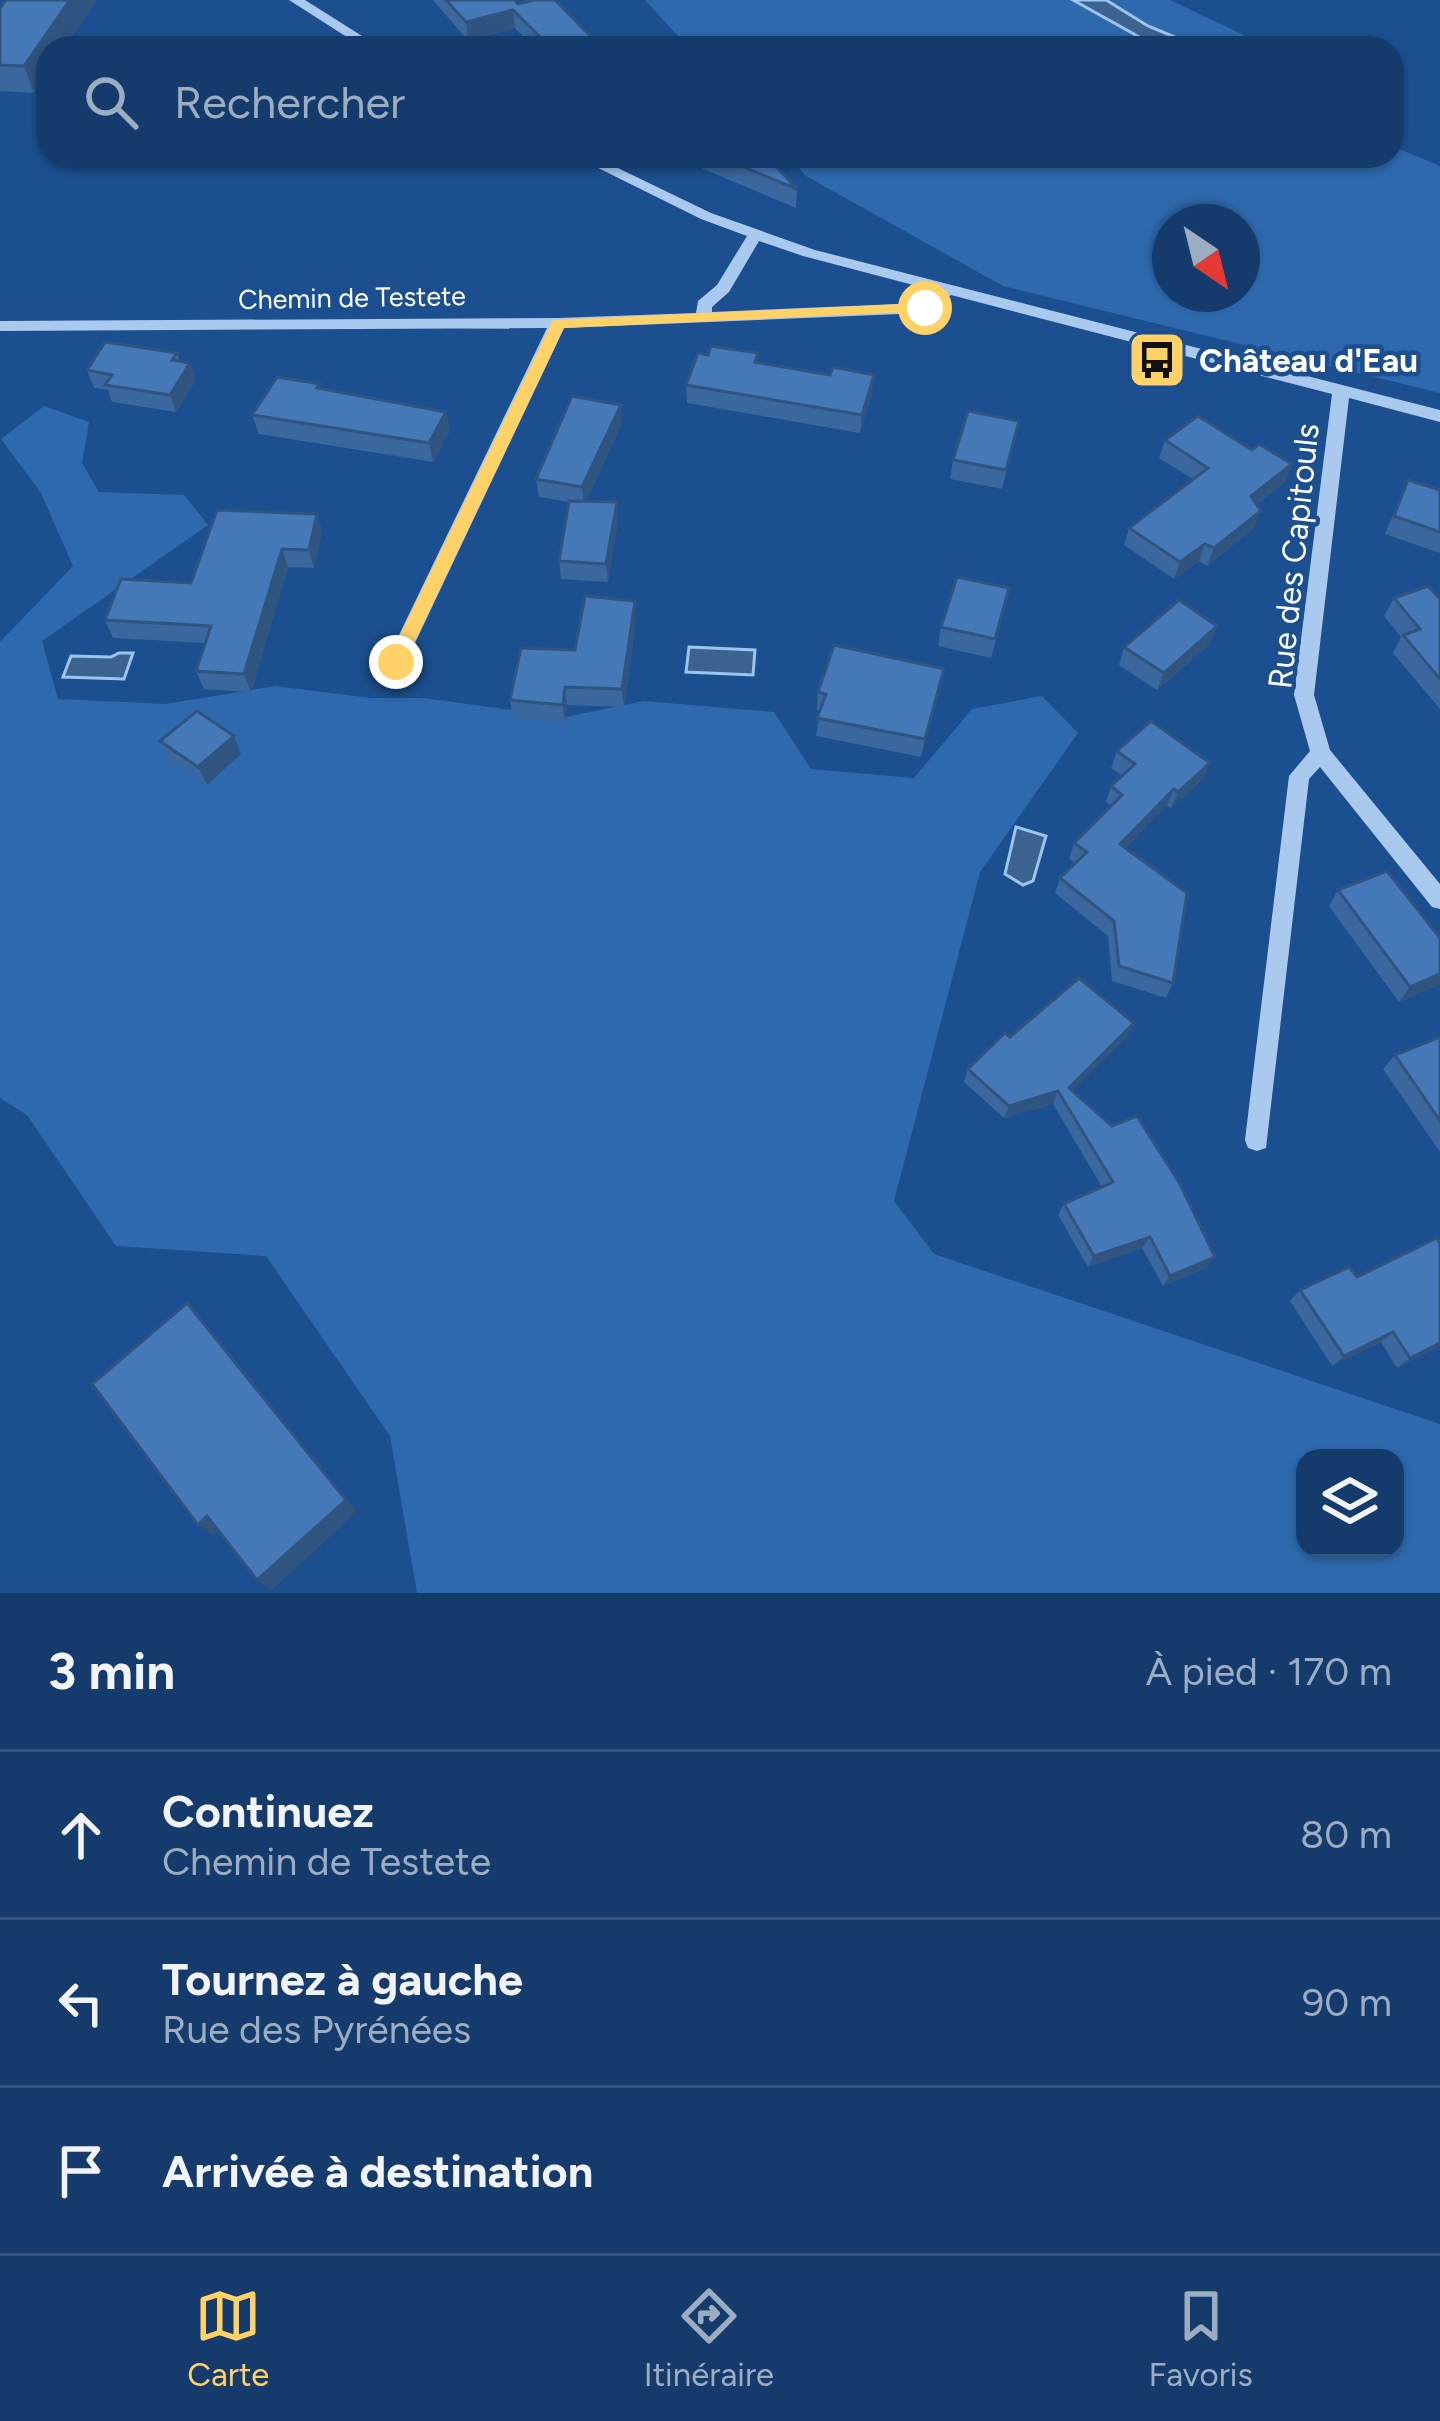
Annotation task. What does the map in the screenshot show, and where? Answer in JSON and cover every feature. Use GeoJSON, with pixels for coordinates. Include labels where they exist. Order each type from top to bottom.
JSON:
{"type":"FeatureCollection","features":[{"type":"Feature","properties":{"kind":"street"},"geometry":{"type":"LineString","coordinates":[[296,0],[354,36]]}},
{"type":"Feature","properties":{"kind":"street"},"geometry":{"type":"LineString","coordinates":[[607,168],[754,236],[946,291],[1440,416]]}},
{"type":"Feature","properties":{"kind":"street"},"geometry":{"type":"LineString","coordinates":[[704,318],[704,305],[724,288],[754,236]]}},
{"type":"Feature","properties":{"kind":"street","name":"Chemin de Testete"},"geometry":{"type":"LineString","coordinates":[[0,326],[704,318],[925,308],[946,291]]}},
{"type":"Feature","properties":{"kind":"street"},"geometry":{"type":"LineString","coordinates":[[396,662],[559,323]]}},
{"type":"Feature","properties":{"kind":"street","name":"Rue des Capitouls"},"geometry":{"type":"LineString","coordinates":[[1341,391],[1304,695],[1321,753],[1440,900]]}},
{"type":"Feature","properties":{"kind":"street"},"geometry":{"type":"LineString","coordinates":[[1257,1140],[1299,776],[1321,753]]}},
{"type":"Feature","properties":{"kind":"shaded area"},"geometry":{"type":"Polygon","coordinates":[[[645,0],[1073,0],[1138,36],[678,36],[645,0]]]}},
{"type":"Feature","properties":{"kind":"shaded area"},"geometry":{"type":"Polygon","coordinates":[[[1073,0],[1106,0],[1172,36],[1138,36],[1073,0]]]}},
{"type":"Feature","properties":{"kind":"shaded area"},"geometry":{"type":"Polygon","coordinates":[[[1106,0],[1170,0],[1246,36],[1172,36],[1106,0]]]}},
{"type":"Feature","properties":{"kind":"shaded area"},"geometry":{"type":"Polygon","coordinates":[[[1404,151],[1440,166],[1440,393],[1003,286],[799,168],[1404,168],[1404,151]]]}},
{"type":"Feature","properties":{"kind":"shaded area"},"geometry":{"type":"Polygon","coordinates":[[[44,406],[89,422],[82,463],[99,492],[184,495],[208,525],[42,641],[58,699],[165,704],[276,686],[370,698],[423,698],[565,717],[644,701],[774,712],[811,769],[914,778],[972,709],[1042,696],[1078,733],[980,872],[894,1201],[934,1254],[1440,1424],[1440,1593],[417,1593],[390,1436],[266,1256],[116,1246],[27,1115],[0,1098],[0,642],[73,566],[41,493],[1,439],[44,406]]]}},
{"type":"Feature","properties":{"kind":"shaded area"},"geometry":{"type":"Polygon","coordinates":[[[689,647],[755,650],[753,675],[686,672],[689,647]]]}},
{"type":"Feature","properties":{"kind":"shaded area"},"geometry":{"type":"Polygon","coordinates":[[[133,653],[124,679],[63,677],[71,656],[133,653]]]}},
{"type":"Feature","properties":{"kind":"shaded area"},"geometry":{"type":"Polygon","coordinates":[[[1016,827],[1046,836],[1033,881],[1023,885],[1005,874],[1016,827]]]}},
{"type":"Feature","properties":{"kind":"building"},"geometry":{"type":"Polygon","coordinates":[[[6,0],[70,0],[45,36],[36,36],[36,49],[24,66],[0,65],[0,8],[6,0]]]}},
{"type":"Feature","properties":{"kind":"building"},"geometry":{"type":"Polygon","coordinates":[[[446,0],[515,0],[518,4],[555,0],[590,36],[539,36],[513,10],[466,22],[446,0]]]}},
{"type":"Feature","properties":{"kind":"building"},"geometry":{"type":"Polygon","coordinates":[[[746,168],[777,168],[797,189],[746,168]]]}},
{"type":"Feature","properties":{"kind":"building"},"geometry":{"type":"Polygon","coordinates":[[[105,342],[177,353],[172,360],[190,363],[170,395],[105,385],[112,375],[87,370],[105,342]]]}},
{"type":"Feature","properties":{"kind":"building"},"geometry":{"type":"Polygon","coordinates":[[[711,346],[758,353],[755,362],[830,375],[833,367],[874,375],[862,415],[686,385],[698,353],[708,355],[711,346]]]}},
{"type":"Feature","properties":{"kind":"building"},"geometry":{"type":"Polygon","coordinates":[[[277,377],[446,412],[429,443],[252,415],[277,377]]]}},
{"type":"Feature","properties":{"kind":"building"},"geometry":{"type":"Polygon","coordinates":[[[572,396],[621,405],[582,487],[536,479],[572,396]]]}},
{"type":"Feature","properties":{"kind":"building"},"geometry":{"type":"Polygon","coordinates":[[[968,411],[1019,421],[1006,470],[953,460],[968,411]]]}},
{"type":"Feature","properties":{"kind":"building"},"geometry":{"type":"Polygon","coordinates":[[[1198,416],[1252,450],[1259,444],[1292,464],[1251,496],[1261,511],[1214,548],[1205,544],[1180,562],[1129,528],[1208,468],[1165,440],[1198,416]]]}},
{"type":"Feature","properties":{"kind":"building"},"geometry":{"type":"Polygon","coordinates":[[[1408,480],[1440,490],[1440,532],[1394,516],[1408,480]]]}},
{"type":"Feature","properties":{"kind":"building"},"geometry":{"type":"Polygon","coordinates":[[[569,501],[617,502],[606,564],[559,561],[569,501]]]}},
{"type":"Feature","properties":{"kind":"building"},"geometry":{"type":"Polygon","coordinates":[[[217,510],[317,514],[309,550],[282,549],[244,674],[196,671],[211,626],[105,620],[121,579],[191,583],[217,510]]]}},
{"type":"Feature","properties":{"kind":"building"},"geometry":{"type":"Polygon","coordinates":[[[957,577],[1009,588],[995,639],[941,627],[957,577]]]}},
{"type":"Feature","properties":{"kind":"building"},"geometry":{"type":"Polygon","coordinates":[[[1428,586],[1440,599],[1440,679],[1403,635],[1420,629],[1394,598],[1428,586]]]}},
{"type":"Feature","properties":{"kind":"building"},"geometry":{"type":"Polygon","coordinates":[[[585,596],[635,601],[622,689],[565,687],[563,705],[510,700],[521,648],[575,650],[585,596]]]}},
{"type":"Feature","properties":{"kind":"building"},"geometry":{"type":"Polygon","coordinates":[[[1179,600],[1217,626],[1164,673],[1124,647],[1179,600]]]}},
{"type":"Feature","properties":{"kind":"building"},"geometry":{"type":"Polygon","coordinates":[[[834,645],[944,669],[925,739],[817,718],[826,694],[818,692],[834,645]]]}},
{"type":"Feature","properties":{"kind":"building"},"geometry":{"type":"Polygon","coordinates":[[[197,711],[234,736],[198,767],[160,741],[197,711]]]}},
{"type":"Feature","properties":{"kind":"building"},"geometry":{"type":"Polygon","coordinates":[[[1151,721],[1210,763],[1178,792],[1174,789],[1120,844],[1187,893],[1173,983],[1119,966],[1114,921],[1060,878],[1087,852],[1074,843],[1122,795],[1111,786],[1135,764],[1117,751],[1151,721]]]}},
{"type":"Feature","properties":{"kind":"building"},"geometry":{"type":"Polygon","coordinates":[[[1387,871],[1440,938],[1440,974],[1410,987],[1338,890],[1387,871]]]}},
{"type":"Feature","properties":{"kind":"building"},"geometry":{"type":"Polygon","coordinates":[[[1079,978],[1134,1023],[1069,1088],[1112,1126],[1137,1116],[1180,1184],[1215,1257],[1170,1276],[1150,1237],[1094,1256],[1064,1204],[1113,1182],[1058,1091],[1009,1106],[968,1069],[1005,1033],[1010,1037],[1079,978]]]}},
{"type":"Feature","properties":{"kind":"building"},"geometry":{"type":"Polygon","coordinates":[[[1440,1037],[1440,1121],[1395,1055],[1440,1037]]]}},
{"type":"Feature","properties":{"kind":"building"},"geometry":{"type":"Polygon","coordinates":[[[1437,1238],[1440,1343],[1410,1358],[1393,1332],[1344,1356],[1300,1290],[1349,1267],[1357,1277],[1437,1238]]]}},
{"type":"Feature","properties":{"kind":"building"},"geometry":{"type":"Polygon","coordinates":[[[187,1303],[346,1500],[257,1580],[207,1516],[198,1525],[92,1384],[187,1303]]]}},
{"type":"Feature","properties":{"kind":"place","name":"Château d'Eau"},"geometry":{"type":"Point","coordinates":[1157,360]}},
{"type":"Feature","properties":{"kind":"route"},"geometry":{"type":"LineString","coordinates":[[396,662],[559,323],[925,308]]}}]}
